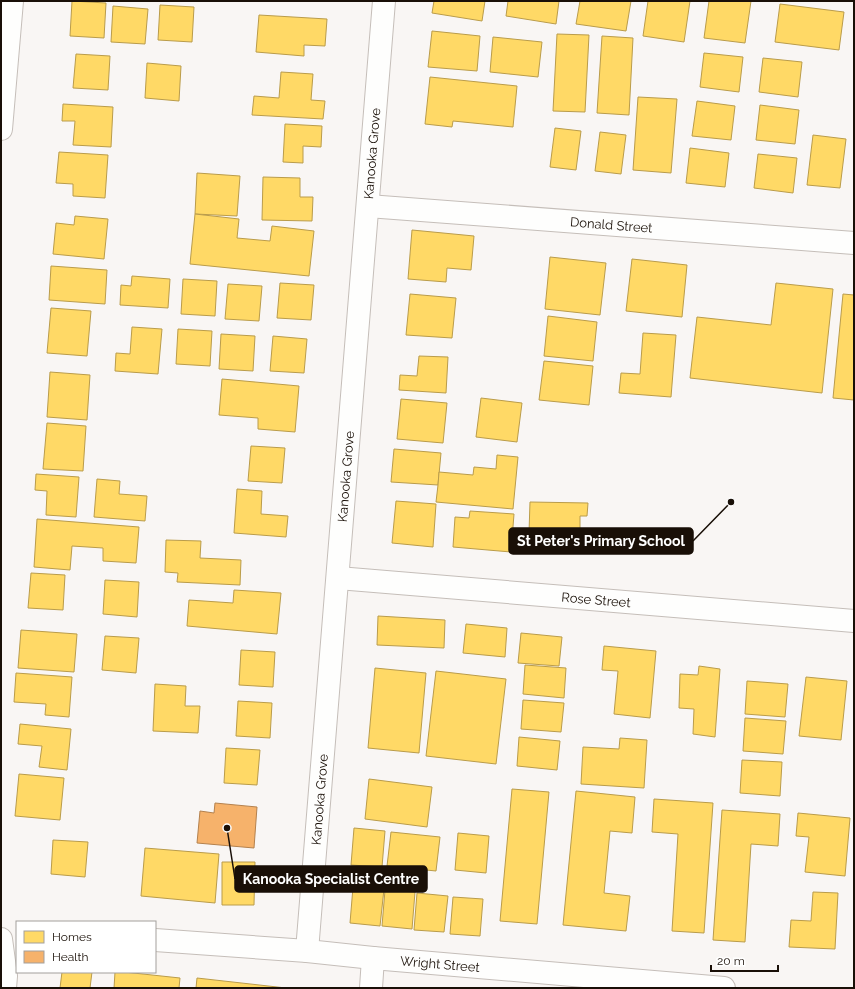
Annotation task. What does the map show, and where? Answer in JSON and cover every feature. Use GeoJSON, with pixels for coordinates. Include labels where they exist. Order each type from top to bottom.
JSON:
{"type":"FeatureCollection","features":[{"type":"Feature","properties":{"kind":"street"},"geometry":{"type":"LineString","coordinates":[[1,130],[12,1]]}},
{"type":"Feature","properties":{"kind":"street","name":"Kanooka Grove"},"geometry":{"type":"LineString","coordinates":[[307,951],[384,1]]}},
{"type":"Feature","properties":{"kind":"street","name":"Donald Street"},"geometry":{"type":"LineString","coordinates":[[368,206],[854,243]]}},
{"type":"Feature","properties":{"kind":"street","name":"Rose Street"},"geometry":{"type":"LineString","coordinates":[[338,578],[854,622]]}},
{"type":"Feature","properties":{"kind":"street"},"geometry":{"type":"LineString","coordinates":[[5,988],[6,976],[1,939],[16,933]]}},
{"type":"Feature","properties":{"kind":"street","name":"Wright Street"},"geometry":{"type":"LineString","coordinates":[[156,940],[307,951],[724,988]]}},
{"type":"Feature","properties":{"kind":"street"},"geometry":{"type":"LineString","coordinates":[[371,988],[373,958]]}},
{"type":"Feature","properties":{"kind":"building: Homes"},"geometry":{"type":"Polygon","coordinates":[[[72,1],[106,3],[104,38],[70,36],[72,1]]]}},
{"type":"Feature","properties":{"kind":"building: Homes"},"geometry":{"type":"Polygon","coordinates":[[[434,1],[485,1],[482,21],[432,13],[434,1]]]}},
{"type":"Feature","properties":{"kind":"building: Homes"},"geometry":{"type":"Polygon","coordinates":[[[508,1],[559,1],[556,24],[506,16],[508,1]]]}},
{"type":"Feature","properties":{"kind":"building: Homes"},"geometry":{"type":"Polygon","coordinates":[[[580,1],[631,1],[626,31],[576,24],[580,1]]]}},
{"type":"Feature","properties":{"kind":"building: Homes"},"geometry":{"type":"Polygon","coordinates":[[[648,1],[690,1],[684,42],[643,36],[648,1]]]}},
{"type":"Feature","properties":{"kind":"building: Homes"},"geometry":{"type":"Polygon","coordinates":[[[709,1],[751,1],[745,43],[704,38],[709,1]]]}},
{"type":"Feature","properties":{"kind":"building: Homes"},"geometry":{"type":"Polygon","coordinates":[[[780,4],[844,12],[839,50],[775,42],[780,4]]]}},
{"type":"Feature","properties":{"kind":"building: Homes"},"geometry":{"type":"Polygon","coordinates":[[[160,5],[194,7],[192,42],[158,40],[160,5]]]}},
{"type":"Feature","properties":{"kind":"building: Homes"},"geometry":{"type":"Polygon","coordinates":[[[113,6],[148,9],[145,44],[111,42],[113,6]]]}},
{"type":"Feature","properties":{"kind":"building: Homes"},"geometry":{"type":"Polygon","coordinates":[[[259,15],[327,19],[325,46],[304,45],[304,56],[256,52],[259,15]]]}},
{"type":"Feature","properties":{"kind":"building: Homes"},"geometry":{"type":"Polygon","coordinates":[[[432,31],[480,36],[477,71],[428,67],[432,31]]]}},
{"type":"Feature","properties":{"kind":"building: Homes"},"geometry":{"type":"Polygon","coordinates":[[[557,34],[589,35],[585,112],[553,111],[557,34]]]}},
{"type":"Feature","properties":{"kind":"building: Homes"},"geometry":{"type":"Polygon","coordinates":[[[602,36],[633,38],[629,115],[597,113],[602,36]]]}},
{"type":"Feature","properties":{"kind":"building: Homes"},"geometry":{"type":"Polygon","coordinates":[[[493,37],[542,42],[538,77],[490,72],[493,37]]]}},
{"type":"Feature","properties":{"kind":"building: Homes"},"geometry":{"type":"Polygon","coordinates":[[[704,53],[743,57],[739,92],[700,87],[704,53]]]}},
{"type":"Feature","properties":{"kind":"building: Homes"},"geometry":{"type":"Polygon","coordinates":[[[76,54],[110,56],[108,90],[73,88],[76,54]]]}},
{"type":"Feature","properties":{"kind":"building: Homes"},"geometry":{"type":"Polygon","coordinates":[[[763,58],[802,62],[798,97],[759,92],[763,58]]]}},
{"type":"Feature","properties":{"kind":"building: Homes"},"geometry":{"type":"Polygon","coordinates":[[[147,63],[181,66],[179,101],[145,98],[147,63]]]}},
{"type":"Feature","properties":{"kind":"building: Homes"},"geometry":{"type":"Polygon","coordinates":[[[281,72],[313,74],[311,100],[325,101],[323,119],[252,115],[254,96],[279,98],[281,72]]]}},
{"type":"Feature","properties":{"kind":"building: Homes"},"geometry":{"type":"Polygon","coordinates":[[[430,77],[517,86],[513,127],[453,121],[452,127],[425,124],[430,77]]]}},
{"type":"Feature","properties":{"kind":"building: Homes"},"geometry":{"type":"Polygon","coordinates":[[[638,97],[677,99],[671,173],[633,170],[638,97]]]}},
{"type":"Feature","properties":{"kind":"building: Homes"},"geometry":{"type":"Polygon","coordinates":[[[697,101],[735,106],[731,140],[692,136],[697,101]]]}},
{"type":"Feature","properties":{"kind":"building: Homes"},"geometry":{"type":"Polygon","coordinates":[[[63,104],[113,107],[111,147],[73,145],[75,121],[62,121],[63,104]]]}},
{"type":"Feature","properties":{"kind":"building: Homes"},"geometry":{"type":"Polygon","coordinates":[[[760,105],[799,110],[795,144],[756,140],[760,105]]]}},
{"type":"Feature","properties":{"kind":"building: Homes"},"geometry":{"type":"Polygon","coordinates":[[[285,124],[322,126],[321,147],[303,146],[303,163],[283,162],[285,124]]]}},
{"type":"Feature","properties":{"kind":"building: Homes"},"geometry":{"type":"Polygon","coordinates":[[[555,128],[581,131],[576,170],[550,167],[555,128]]]}},
{"type":"Feature","properties":{"kind":"building: Homes"},"geometry":{"type":"Polygon","coordinates":[[[600,132],[626,135],[621,174],[595,171],[600,132]]]}},
{"type":"Feature","properties":{"kind":"building: Homes"},"geometry":{"type":"Polygon","coordinates":[[[813,135],[846,139],[840,188],[807,185],[813,135]]]}},
{"type":"Feature","properties":{"kind":"building: Homes"},"geometry":{"type":"Polygon","coordinates":[[[690,148],[729,153],[725,187],[686,183],[690,148]]]}},
{"type":"Feature","properties":{"kind":"building: Homes"},"geometry":{"type":"Polygon","coordinates":[[[59,152],[108,155],[105,198],[73,196],[73,184],[56,183],[59,152]]]}},
{"type":"Feature","properties":{"kind":"building: Homes"},"geometry":{"type":"Polygon","coordinates":[[[758,154],[797,158],[793,193],[754,188],[758,154]]]}},
{"type":"Feature","properties":{"kind":"building: Homes"},"geometry":{"type":"Polygon","coordinates":[[[197,173],[240,176],[237,216],[195,214],[197,173]]]}},
{"type":"Feature","properties":{"kind":"building: Homes"},"geometry":{"type":"Polygon","coordinates":[[[263,177],[300,178],[300,197],[313,197],[312,221],[262,220],[263,177]]]}},
{"type":"Feature","properties":{"kind":"building: Homes"},"geometry":{"type":"Polygon","coordinates":[[[195,214],[239,219],[237,238],[270,241],[272,226],[314,231],[309,276],[190,264],[195,214]]]}},
{"type":"Feature","properties":{"kind":"building: Homes"},"geometry":{"type":"Polygon","coordinates":[[[75,216],[108,219],[104,259],[53,254],[56,223],[74,225],[75,216]]]}},
{"type":"Feature","properties":{"kind":"building: Homes"},"geometry":{"type":"Polygon","coordinates":[[[412,230],[474,236],[471,270],[447,268],[446,282],[408,279],[412,230]]]}},
{"type":"Feature","properties":{"kind":"building: Homes"},"geometry":{"type":"Polygon","coordinates":[[[550,257],[606,263],[600,315],[545,309],[550,257]]]}},
{"type":"Feature","properties":{"kind":"building: Homes"},"geometry":{"type":"Polygon","coordinates":[[[632,259],[687,265],[682,317],[626,311],[632,259]]]}},
{"type":"Feature","properties":{"kind":"building: Homes"},"geometry":{"type":"Polygon","coordinates":[[[51,266],[107,270],[105,304],[49,300],[51,266]]]}},
{"type":"Feature","properties":{"kind":"building: Homes"},"geometry":{"type":"Polygon","coordinates":[[[132,276],[170,279],[168,308],[120,305],[121,285],[131,286],[132,276]]]}},
{"type":"Feature","properties":{"kind":"building: Homes"},"geometry":{"type":"Polygon","coordinates":[[[183,279],[217,281],[215,316],[181,314],[183,279]]]}},
{"type":"Feature","properties":{"kind":"building: Homes"},"geometry":{"type":"Polygon","coordinates":[[[280,283],[314,285],[311,320],[277,318],[280,283]]]}},
{"type":"Feature","properties":{"kind":"building: Homes"},"geometry":{"type":"Polygon","coordinates":[[[776,283],[833,289],[822,393],[690,378],[697,317],[771,325],[776,283]]]}},
{"type":"Feature","properties":{"kind":"building: Homes"},"geometry":{"type":"Polygon","coordinates":[[[228,284],[262,286],[259,321],[225,319],[228,284]]]}},
{"type":"Feature","properties":{"kind":"building: Homes"},"geometry":{"type":"Polygon","coordinates":[[[410,294],[456,298],[452,338],[406,335],[410,294]]]}},
{"type":"Feature","properties":{"kind":"building: Homes"},"geometry":{"type":"Polygon","coordinates":[[[843,294],[854,295],[854,400],[833,398],[843,294]]]}},
{"type":"Feature","properties":{"kind":"building: Homes"},"geometry":{"type":"Polygon","coordinates":[[[51,308],[91,311],[87,356],[47,353],[51,308]]]}},
{"type":"Feature","properties":{"kind":"building: Homes"},"geometry":{"type":"Polygon","coordinates":[[[548,316],[597,322],[593,361],[544,356],[548,316]]]}},
{"type":"Feature","properties":{"kind":"building: Homes"},"geometry":{"type":"Polygon","coordinates":[[[132,327],[162,329],[158,374],[115,371],[116,353],[130,354],[132,327]]]}},
{"type":"Feature","properties":{"kind":"building: Homes"},"geometry":{"type":"Polygon","coordinates":[[[178,329],[212,331],[210,366],[176,364],[178,329]]]}},
{"type":"Feature","properties":{"kind":"building: Homes"},"geometry":{"type":"Polygon","coordinates":[[[643,333],[676,335],[671,397],[619,393],[621,373],[640,374],[643,333]]]}},
{"type":"Feature","properties":{"kind":"building: Homes"},"geometry":{"type":"Polygon","coordinates":[[[221,334],[255,336],[253,371],[219,369],[221,334]]]}},
{"type":"Feature","properties":{"kind":"building: Homes"},"geometry":{"type":"Polygon","coordinates":[[[273,336],[307,339],[304,373],[270,371],[273,336]]]}},
{"type":"Feature","properties":{"kind":"building: Homes"},"geometry":{"type":"Polygon","coordinates":[[[419,356],[448,357],[446,393],[399,390],[400,375],[417,376],[419,356]]]}},
{"type":"Feature","properties":{"kind":"building: Homes"},"geometry":{"type":"Polygon","coordinates":[[[544,361],[593,366],[589,405],[539,400],[544,361]]]}},
{"type":"Feature","properties":{"kind":"building: Homes"},"geometry":{"type":"Polygon","coordinates":[[[50,372],[90,375],[87,420],[47,417],[50,372]]]}},
{"type":"Feature","properties":{"kind":"building: Homes"},"geometry":{"type":"Polygon","coordinates":[[[222,379],[299,386],[295,432],[258,429],[258,418],[219,415],[222,379]]]}},
{"type":"Feature","properties":{"kind":"building: Homes"},"geometry":{"type":"Polygon","coordinates":[[[481,398],[522,403],[517,442],[476,437],[481,398]]]}},
{"type":"Feature","properties":{"kind":"building: Homes"},"geometry":{"type":"Polygon","coordinates":[[[401,399],[447,403],[443,443],[397,439],[401,399]]]}},
{"type":"Feature","properties":{"kind":"building: Homes"},"geometry":{"type":"Polygon","coordinates":[[[47,423],[86,426],[83,471],[43,469],[47,423]]]}},
{"type":"Feature","properties":{"kind":"building: Homes"},"geometry":{"type":"Polygon","coordinates":[[[251,446],[285,448],[282,483],[248,481],[251,446]]]}},
{"type":"Feature","properties":{"kind":"building: Homes"},"geometry":{"type":"Polygon","coordinates":[[[394,449],[441,453],[438,485],[391,482],[394,449]]]}},
{"type":"Feature","properties":{"kind":"building: Homes"},"geometry":{"type":"Polygon","coordinates":[[[497,455],[518,457],[513,509],[436,502],[439,472],[473,475],[474,467],[496,469],[497,455]]]}},
{"type":"Feature","properties":{"kind":"building: Homes"},"geometry":{"type":"Polygon","coordinates":[[[36,474],[79,477],[76,517],[46,515],[47,491],[35,490],[36,474]]]}},
{"type":"Feature","properties":{"kind":"building: Homes"},"geometry":{"type":"Polygon","coordinates":[[[97,479],[120,481],[119,494],[147,496],[145,521],[94,517],[97,479]]]}},
{"type":"Feature","properties":{"kind":"building: Homes"},"geometry":{"type":"Polygon","coordinates":[[[237,489],[262,491],[261,514],[288,516],[286,537],[234,533],[237,489]]]}},
{"type":"Feature","properties":{"kind":"building: Homes"},"geometry":{"type":"Polygon","coordinates":[[[396,501],[436,504],[433,547],[392,543],[396,501]]]}},
{"type":"Feature","properties":{"kind":"building: Homes"},"geometry":{"type":"Polygon","coordinates":[[[530,502],[588,503],[587,516],[580,516],[580,534],[529,533],[530,502]]]}},
{"type":"Feature","properties":{"kind":"building: Homes"},"geometry":{"type":"Polygon","coordinates":[[[470,511],[514,514],[511,552],[453,547],[455,517],[469,518],[470,511]]]}},
{"type":"Feature","properties":{"kind":"building: Homes"},"geometry":{"type":"Polygon","coordinates":[[[37,519],[139,527],[136,563],[103,561],[103,548],[72,546],[70,570],[34,567],[37,519]]]}},
{"type":"Feature","properties":{"kind":"building: Homes"},"geometry":{"type":"Polygon","coordinates":[[[166,540],[201,541],[200,558],[241,560],[240,585],[177,582],[178,573],[165,572],[166,540]]]}},
{"type":"Feature","properties":{"kind":"building: Homes"},"geometry":{"type":"Polygon","coordinates":[[[31,573],[65,575],[63,610],[28,608],[31,573]]]}},
{"type":"Feature","properties":{"kind":"building: Homes"},"geometry":{"type":"Polygon","coordinates":[[[105,580],[139,582],[137,617],[103,614],[105,580]]]}},
{"type":"Feature","properties":{"kind":"building: Homes"},"geometry":{"type":"Polygon","coordinates":[[[234,590],[281,593],[277,634],[187,626],[189,600],[233,603],[234,590]]]}},
{"type":"Feature","properties":{"kind":"building: Homes"},"geometry":{"type":"Polygon","coordinates":[[[378,616],[445,620],[444,648],[377,645],[378,616]]]}},
{"type":"Feature","properties":{"kind":"building: Homes"},"geometry":{"type":"Polygon","coordinates":[[[466,624],[507,628],[505,657],[463,653],[466,624]]]}},
{"type":"Feature","properties":{"kind":"building: Homes"},"geometry":{"type":"Polygon","coordinates":[[[21,630],[77,634],[74,672],[18,668],[21,630]]]}},
{"type":"Feature","properties":{"kind":"building: Homes"},"geometry":{"type":"Polygon","coordinates":[[[521,633],[562,637],[559,666],[518,663],[521,633]]]}},
{"type":"Feature","properties":{"kind":"building: Homes"},"geometry":{"type":"Polygon","coordinates":[[[105,636],[139,638],[136,673],[102,670],[105,636]]]}},
{"type":"Feature","properties":{"kind":"building: Homes"},"geometry":{"type":"Polygon","coordinates":[[[604,646],[656,651],[650,718],[614,714],[618,671],[602,670],[604,646]]]}},
{"type":"Feature","properties":{"kind":"building: Homes"},"geometry":{"type":"Polygon","coordinates":[[[241,650],[275,652],[273,687],[239,685],[241,650]]]}},
{"type":"Feature","properties":{"kind":"building: Homes"},"geometry":{"type":"Polygon","coordinates":[[[525,665],[566,668],[564,698],[523,694],[525,665]]]}},
{"type":"Feature","properties":{"kind":"building: Homes"},"geometry":{"type":"Polygon","coordinates":[[[699,666],[720,669],[715,737],[693,734],[694,709],[679,708],[680,674],[698,675],[699,666]]]}},
{"type":"Feature","properties":{"kind":"building: Homes"},"geometry":{"type":"Polygon","coordinates":[[[375,668],[426,673],[419,753],[368,748],[375,668]]]}},
{"type":"Feature","properties":{"kind":"building: Homes"},"geometry":{"type":"Polygon","coordinates":[[[436,671],[506,679],[496,764],[426,756],[436,671]]]}},
{"type":"Feature","properties":{"kind":"building: Homes"},"geometry":{"type":"Polygon","coordinates":[[[16,673],[72,677],[69,717],[45,715],[46,704],[14,702],[16,673]]]}},
{"type":"Feature","properties":{"kind":"building: Homes"},"geometry":{"type":"Polygon","coordinates":[[[806,677],[847,681],[841,740],[799,736],[806,677]]]}},
{"type":"Feature","properties":{"kind":"building: Homes"},"geometry":{"type":"Polygon","coordinates":[[[747,681],[788,684],[785,717],[745,714],[747,681]]]}},
{"type":"Feature","properties":{"kind":"building: Homes"},"geometry":{"type":"Polygon","coordinates":[[[155,684],[186,686],[185,706],[200,706],[198,733],[153,731],[155,684]]]}},
{"type":"Feature","properties":{"kind":"building: Homes"},"geometry":{"type":"Polygon","coordinates":[[[523,700],[564,703],[561,732],[521,729],[523,700]]]}},
{"type":"Feature","properties":{"kind":"building: Homes"},"geometry":{"type":"Polygon","coordinates":[[[238,701],[272,703],[270,738],[236,736],[238,701]]]}},
{"type":"Feature","properties":{"kind":"building: Homes"},"geometry":{"type":"Polygon","coordinates":[[[745,718],[786,721],[783,754],[743,751],[745,718]]]}},
{"type":"Feature","properties":{"kind":"building: Homes"},"geometry":{"type":"Polygon","coordinates":[[[20,724],[71,729],[67,770],[39,767],[42,746],[18,744],[20,724]]]}},
{"type":"Feature","properties":{"kind":"building: Homes"},"geometry":{"type":"Polygon","coordinates":[[[519,737],[560,741],[557,770],[517,766],[519,737]]]}},
{"type":"Feature","properties":{"kind":"building: Homes"},"geometry":{"type":"Polygon","coordinates":[[[620,738],[647,740],[644,788],[581,784],[583,747],[619,749],[620,738]]]}},
{"type":"Feature","properties":{"kind":"building: Homes"},"geometry":{"type":"Polygon","coordinates":[[[226,748],[260,750],[257,785],[224,783],[226,748]]]}},
{"type":"Feature","properties":{"kind":"building: Homes"},"geometry":{"type":"Polygon","coordinates":[[[742,760],[782,762],[780,796],[740,793],[742,760]]]}},
{"type":"Feature","properties":{"kind":"building: Homes"},"geometry":{"type":"Polygon","coordinates":[[[19,774],[64,778],[60,820],[15,816],[19,774]]]}},
{"type":"Feature","properties":{"kind":"building: Homes"},"geometry":{"type":"Polygon","coordinates":[[[369,779],[432,787],[427,827],[365,819],[369,779]]]}},
{"type":"Feature","properties":{"kind":"building: Homes"},"geometry":{"type":"Polygon","coordinates":[[[512,789],[549,792],[537,924],[500,921],[512,789]]]}},
{"type":"Feature","properties":{"kind":"building: Homes"},"geometry":{"type":"Polygon","coordinates":[[[576,791],[635,797],[632,833],[610,831],[604,893],[630,896],[626,931],[563,925],[576,791]]]}},
{"type":"Feature","properties":{"kind":"building: Homes"},"geometry":{"type":"Polygon","coordinates":[[[654,799],[713,803],[704,933],[672,931],[678,834],[652,832],[654,799]]]}},
{"type":"Feature","properties":{"kind":"building: Homes"},"geometry":{"type":"Polygon","coordinates":[[[722,810],[780,814],[778,846],[751,844],[745,942],[713,940],[722,810]]]}},
{"type":"Feature","properties":{"kind":"building: Homes"},"geometry":{"type":"Polygon","coordinates":[[[798,813],[850,818],[845,876],[805,872],[809,837],[796,836],[798,813]]]}},
{"type":"Feature","properties":{"kind":"building: Homes"},"geometry":{"type":"Polygon","coordinates":[[[354,828],[385,831],[382,867],[351,865],[354,828]]]}},
{"type":"Feature","properties":{"kind":"building: Homes"},"geometry":{"type":"Polygon","coordinates":[[[391,832],[440,837],[436,871],[387,866],[391,832]]]}},
{"type":"Feature","properties":{"kind":"building: Homes"},"geometry":{"type":"Polygon","coordinates":[[[458,833],[489,836],[486,873],[455,870],[458,833]]]}},
{"type":"Feature","properties":{"kind":"building: Homes"},"geometry":{"type":"Polygon","coordinates":[[[53,840],[88,842],[85,877],[51,874],[53,840]]]}},
{"type":"Feature","properties":{"kind":"building: Homes"},"geometry":{"type":"Polygon","coordinates":[[[145,848],[219,854],[215,903],[141,896],[145,848]]]}},
{"type":"Feature","properties":{"kind":"building: Homes"},"geometry":{"type":"Polygon","coordinates":[[[222,862],[255,862],[254,905],[222,905],[222,862]]]}},
{"type":"Feature","properties":{"kind":"building: Homes"},"geometry":{"type":"Polygon","coordinates":[[[353,887],[384,889],[380,926],[350,923],[353,887]]]}},
{"type":"Feature","properties":{"kind":"building: Homes"},"geometry":{"type":"Polygon","coordinates":[[[385,890],[415,892],[412,929],[382,926],[385,890]]]}},
{"type":"Feature","properties":{"kind":"building: Homes"},"geometry":{"type":"Polygon","coordinates":[[[813,892],[838,893],[835,949],[789,947],[791,920],[811,921],[813,892]]]}},
{"type":"Feature","properties":{"kind":"building: Homes"},"geometry":{"type":"Polygon","coordinates":[[[417,893],[448,896],[444,932],[414,930],[417,893]]]}},
{"type":"Feature","properties":{"kind":"building: Homes"},"geometry":{"type":"Polygon","coordinates":[[[453,897],[483,899],[480,936],[450,934],[453,897]]]}},
{"type":"Feature","properties":{"kind":"building: Homes"},"geometry":{"type":"Polygon","coordinates":[[[62,973],[92,973],[90,988],[60,988],[62,973]]]}},
{"type":"Feature","properties":{"kind":"building: Homes"},"geometry":{"type":"Polygon","coordinates":[[[115,973],[133,973],[180,978],[179,988],[114,988],[115,973]]]}},
{"type":"Feature","properties":{"kind":"building: Homes"},"geometry":{"type":"Polygon","coordinates":[[[197,978],[286,988],[196,988],[197,978]]]}},
{"type":"Feature","properties":{"kind":"building: Health"},"geometry":{"type":"Polygon","coordinates":[[[215,803],[257,807],[254,848],[197,843],[200,811],[214,813],[215,803]]]}},
{"type":"Feature","properties":{"kind":"place","name":"St Peter's Primary School"},"geometry":{"type":"Point","coordinates":[731,502]}},
{"type":"Feature","properties":{"kind":"place","name":"Kanooka Specialist Centre"},"geometry":{"type":"Point","coordinates":[227,828]}}]}
